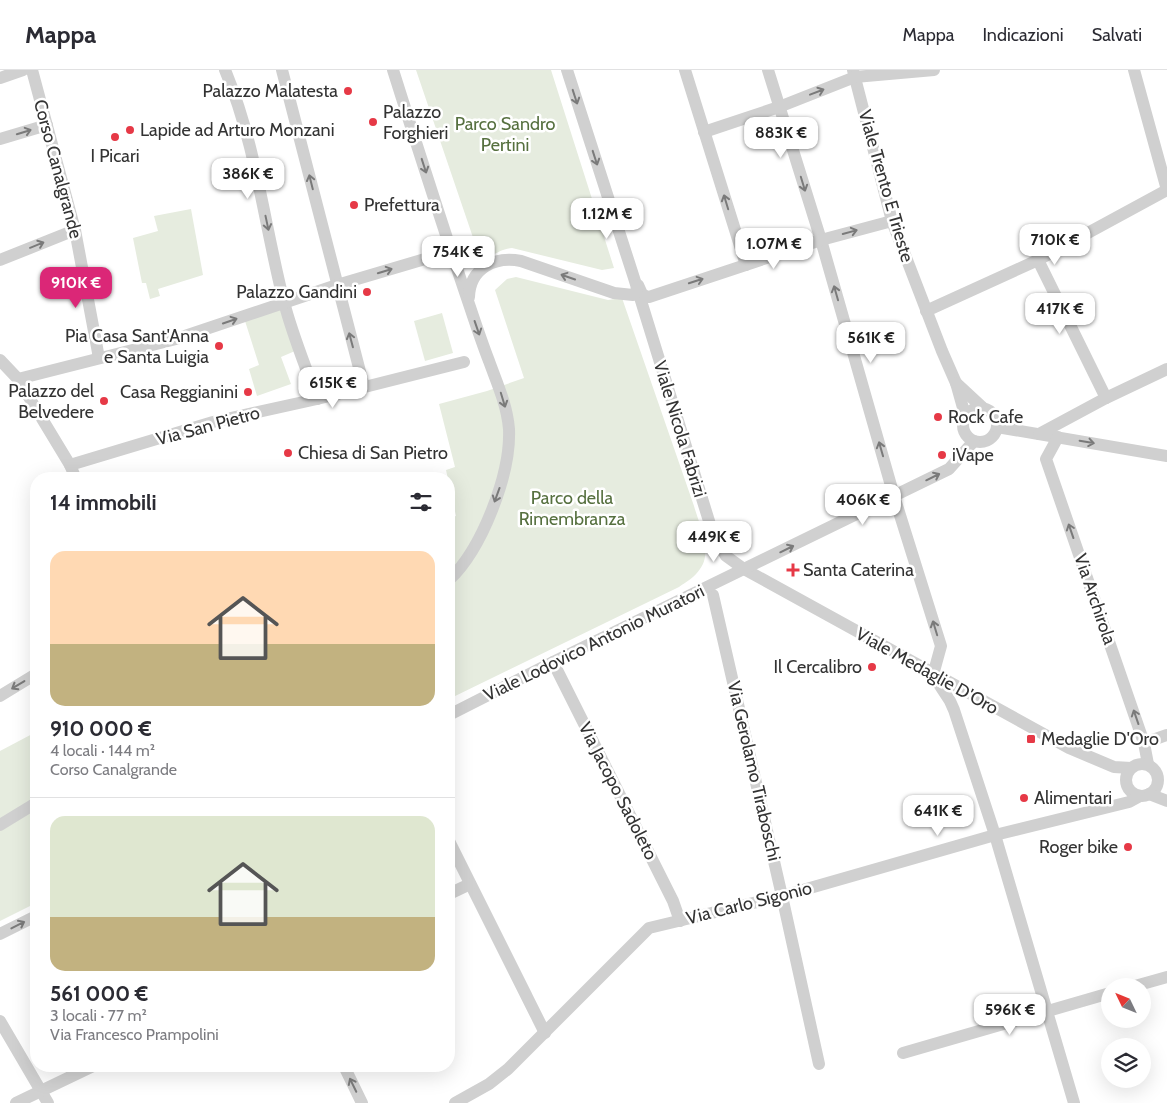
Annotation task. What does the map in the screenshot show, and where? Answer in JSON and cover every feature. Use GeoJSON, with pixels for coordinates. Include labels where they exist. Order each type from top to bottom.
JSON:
{"type":"FeatureCollection","features":[{"type":"Feature","properties":{"kind":"street"},"geometry":{"type":"LineString","coordinates":[[0,78],[23,70]]}},
{"type":"Feature","properties":{"kind":"street","name":"Corso Canalgrande"},"geometry":{"type":"LineString","coordinates":[[32,70],[75,230],[99,358]]}},
{"type":"Feature","properties":{"kind":"street"},"geometry":{"type":"LineString","coordinates":[[225,70],[242,116],[284,303],[317,398]]}},
{"type":"Feature","properties":{"kind":"street"},"geometry":{"type":"LineString","coordinates":[[282,70],[364,387]]}},
{"type":"Feature","properties":{"kind":"street"},"geometry":{"type":"LineString","coordinates":[[393,70],[468,302],[508,418],[509,448],[504,472],[485,525],[473,551],[455,573]]}},
{"type":"Feature","properties":{"kind":"street","name":"Viale Nicola Fabrizi"},"geometry":{"type":"LineString","coordinates":[[567,70],[636,282],[712,534],[726,556],[744,570]]}},
{"type":"Feature","properties":{"kind":"street"},"geometry":{"type":"LineString","coordinates":[[685,70],[746,265],[821,240],[892,221]]}},
{"type":"Feature","properties":{"kind":"street"},"geometry":{"type":"LineString","coordinates":[[768,70],[821,240],[894,496],[941,646],[933,675],[954,710],[995,835],[1074,1103]]}},
{"type":"Feature","properties":{"kind":"street"},"geometry":{"type":"LineString","coordinates":[[704,132],[779,107],[854,74],[934,70]]}},
{"type":"Feature","properties":{"kind":"street"},"geometry":{"type":"LineString","coordinates":[[926,311],[1038,260],[1167,190],[1134,70]]}},
{"type":"Feature","properties":{"kind":"street","name":"Viale Trento E Trieste"},"geometry":{"type":"LineString","coordinates":[[854,74],[892,221],[956,383],[965,416]]}},
{"type":"Feature","properties":{"kind":"street"},"geometry":{"type":"LineString","coordinates":[[0,139],[47,125]]}},
{"type":"Feature","properties":{"kind":"street"},"geometry":{"type":"LineString","coordinates":[[0,260],[75,230]]}},
{"type":"Feature","properties":{"kind":"street"},"geometry":{"type":"LineString","coordinates":[[18,380],[176,339],[337,286],[452,251]]}},
{"type":"Feature","properties":{"kind":"street"},"geometry":{"type":"LineString","coordinates":[[468,302],[469,287],[475,275],[487,266],[506,260],[521,261],[614,293],[633,296],[636,293],[636,282]]}},
{"type":"Feature","properties":{"kind":"street"},"geometry":{"type":"LineString","coordinates":[[1038,260],[1106,398]]}},
{"type":"Feature","properties":{"kind":"street","name":"Viale Nicola Fabrizi"},"geometry":{"type":"LineString","coordinates":[[636,282],[642,294],[649,297],[746,265]]}},
{"type":"Feature","properties":{"kind":"street"},"geometry":{"type":"LineString","coordinates":[[0,360],[18,380],[73,472]]}},
{"type":"Feature","properties":{"kind":"street","name":"Via San Pietro"},"geometry":{"type":"LineString","coordinates":[[70,465],[213,422],[464,362]]}},
{"type":"Feature","properties":{"kind":"street"},"geometry":{"type":"LineString","coordinates":[[1039,434],[1106,398],[1167,369]]}},
{"type":"Feature","properties":{"kind":"street","name":"Viale Trento E Trieste"},"geometry":{"type":"LineString","coordinates":[[956,383],[983,408]]}},
{"type":"Feature","properties":{"kind":"street"},"geometry":{"type":"LineString","coordinates":[[974,441],[963,431],[963,420],[973,408],[983,408],[992,412],[997,427],[1167,456]]}},
{"type":"Feature","properties":{"kind":"street","name":"Viale Lodovico Antonio Muratori"},"geometry":{"type":"LineString","coordinates":[[455,712],[553,662],[949,469],[974,441],[989,439],[996,432],[997,427]]}},
{"type":"Feature","properties":{"kind":"street","name":"Via Archirola"},"geometry":{"type":"LineString","coordinates":[[1058,437],[1046,459],[1144,743],[1148,764]]}},
{"type":"Feature","properties":{"kind":"street","name":"Viale Medaglie D'Oro"},"geometry":{"type":"LineString","coordinates":[[744,570],[933,675],[1070,748],[1114,767],[1128,776]]}},
{"type":"Feature","properties":{"kind":"street","name":"Via Gerolamo Tiraboschi"},"geometry":{"type":"LineString","coordinates":[[713,595],[819,1064]]}},
{"type":"Feature","properties":{"kind":"street","name":"Via Jacopo Sadoleto"},"geometry":{"type":"LineString","coordinates":[[553,662],[674,901],[680,921]]}},
{"type":"Feature","properties":{"kind":"street"},"geometry":{"type":"LineString","coordinates":[[0,696],[30,678]]}},
{"type":"Feature","properties":{"kind":"street"},"geometry":{"type":"LineString","coordinates":[[1144,743],[1167,735]]}},
{"type":"Feature","properties":{"kind":"street"},"geometry":{"type":"LineString","coordinates":[[1167,791],[1158,780],[1155,769],[1148,764],[1142,763],[1128,776],[1130,791],[1167,801]]}},
{"type":"Feature","properties":{"kind":"street","name":"Via Carlo Sigonio"},"geometry":{"type":"LineString","coordinates":[[1102,808],[1122,793],[1128,776]]}},
{"type":"Feature","properties":{"kind":"street"},"geometry":{"type":"LineString","coordinates":[[1145,795],[1156,788],[1158,780]]}},
{"type":"Feature","properties":{"kind":"street","name":"Via Carlo Sigonio"},"geometry":{"type":"LineString","coordinates":[[455,1103],[472,1100],[508,1069],[649,928],[782,896],[995,835],[1129,802],[1145,795]]}},
{"type":"Feature","properties":{"kind":"street"},"geometry":{"type":"LineString","coordinates":[[0,825],[30,807]]}},
{"type":"Feature","properties":{"kind":"street"},"geometry":{"type":"LineString","coordinates":[[455,853],[545,1033]]}},
{"type":"Feature","properties":{"kind":"street"},"geometry":{"type":"LineString","coordinates":[[455,891],[470,884]]}},
{"type":"Feature","properties":{"kind":"street"},"geometry":{"type":"LineString","coordinates":[[0,934],[30,919]]}},
{"type":"Feature","properties":{"kind":"street"},"geometry":{"type":"LineString","coordinates":[[1151,981],[1167,977]]}},
{"type":"Feature","properties":{"kind":"street"},"geometry":{"type":"LineString","coordinates":[[903,1053],[1101,996]]}},
{"type":"Feature","properties":{"kind":"street"},"geometry":{"type":"LineString","coordinates":[[0,1021],[48,1103]]}},
{"type":"Feature","properties":{"kind":"street"},"geometry":{"type":"LineString","coordinates":[[16,1103],[81,1072]]}},
{"type":"Feature","properties":{"kind":"street"},"geometry":{"type":"LineString","coordinates":[[347,1072],[362,1103]]}},
{"type":"Feature","properties":{"kind":"green space","name":"Parco Sandro Pertini"},"geometry":{"type":"Polygon","coordinates":[[[416,70],[551,70],[614,268],[602,270],[512,248],[499,251],[481,261],[416,70]]]}},
{"type":"Feature","properties":{"kind":"green space"},"geometry":{"type":"Polygon","coordinates":[[[191,209],[203,275],[158,289],[160,296],[150,299],[146,283],[142,283],[133,238],[158,231],[154,216],[191,209]]]}},
{"type":"Feature","properties":{"kind":"green space","name":"Parco della Rimembranza"},"geometry":{"type":"Polygon","coordinates":[[[516,277],[608,300],[622,298],[694,506],[704,538],[705,555],[704,562],[698,572],[679,587],[455,696],[455,472],[446,472],[446,470],[455,467],[439,404],[487,391],[524,378],[495,290],[507,279],[516,277]]]}},
{"type":"Feature","properties":{"kind":"green space"},"geometry":{"type":"Polygon","coordinates":[[[280,309],[295,351],[281,357],[291,384],[257,396],[249,369],[259,365],[245,321],[280,309]]]}},
{"type":"Feature","properties":{"kind":"green space"},"geometry":{"type":"Polygon","coordinates":[[[442,313],[453,353],[425,361],[414,321],[442,313]]]}},
{"type":"Feature","properties":{"kind":"green space"},"geometry":{"type":"Polygon","coordinates":[[[30,735],[30,906],[0,921],[0,751],[30,735]]]}},
{"type":"Feature","properties":{"kind":"place","name":"Palazzo Malatesta"},"geometry":{"type":"Point","coordinates":[348,91]}},
{"type":"Feature","properties":{"kind":"place","name":"Palazzo Forghieri"},"geometry":{"type":"Point","coordinates":[373,122]}},
{"type":"Feature","properties":{"kind":"place","name":"Lapide ad Arturo Monzani"},"geometry":{"type":"Point","coordinates":[130,130]}},
{"type":"Feature","properties":{"kind":"place","name":"I Picari"},"geometry":{"type":"Point","coordinates":[115,137]}},
{"type":"Feature","properties":{"kind":"place","name":"Prefettura"},"geometry":{"type":"Point","coordinates":[354,205]}},
{"type":"Feature","properties":{"kind":"place","name":"Palazzo Gandini"},"geometry":{"type":"Point","coordinates":[367,292]}},
{"type":"Feature","properties":{"kind":"place","name":"Pia Casa Sant'Anna e Santa Luigia"},"geometry":{"type":"Point","coordinates":[219,346]}},
{"type":"Feature","properties":{"kind":"place","name":"Casa Reggianini"},"geometry":{"type":"Point","coordinates":[248,392]}},
{"type":"Feature","properties":{"kind":"place","name":"Palazzo del Belvedere"},"geometry":{"type":"Point","coordinates":[104,401]}},
{"type":"Feature","properties":{"kind":"place","name":"Rock Cafe"},"geometry":{"type":"Point","coordinates":[938,417]}},
{"type":"Feature","properties":{"kind":"place","name":"Chiesa di San Pietro"},"geometry":{"type":"Point","coordinates":[288,453]}},
{"type":"Feature","properties":{"kind":"place","name":"iVape"},"geometry":{"type":"Point","coordinates":[942,455]}},
{"type":"Feature","properties":{"kind":"place","name":"Santa Caterina"},"geometry":{"type":"Point","coordinates":[793,570]}},
{"type":"Feature","properties":{"kind":"place","name":"Il Cercalibro"},"geometry":{"type":"Point","coordinates":[872,667]}},
{"type":"Feature","properties":{"kind":"place","name":"Medaglie D'Oro"},"geometry":{"type":"Point","coordinates":[1031,739]}},
{"type":"Feature","properties":{"kind":"place","name":"Alimentari"},"geometry":{"type":"Point","coordinates":[1024,798]}},
{"type":"Feature","properties":{"kind":"place","name":"Roger bike"},"geometry":{"type":"Point","coordinates":[1128,847]}}]}
